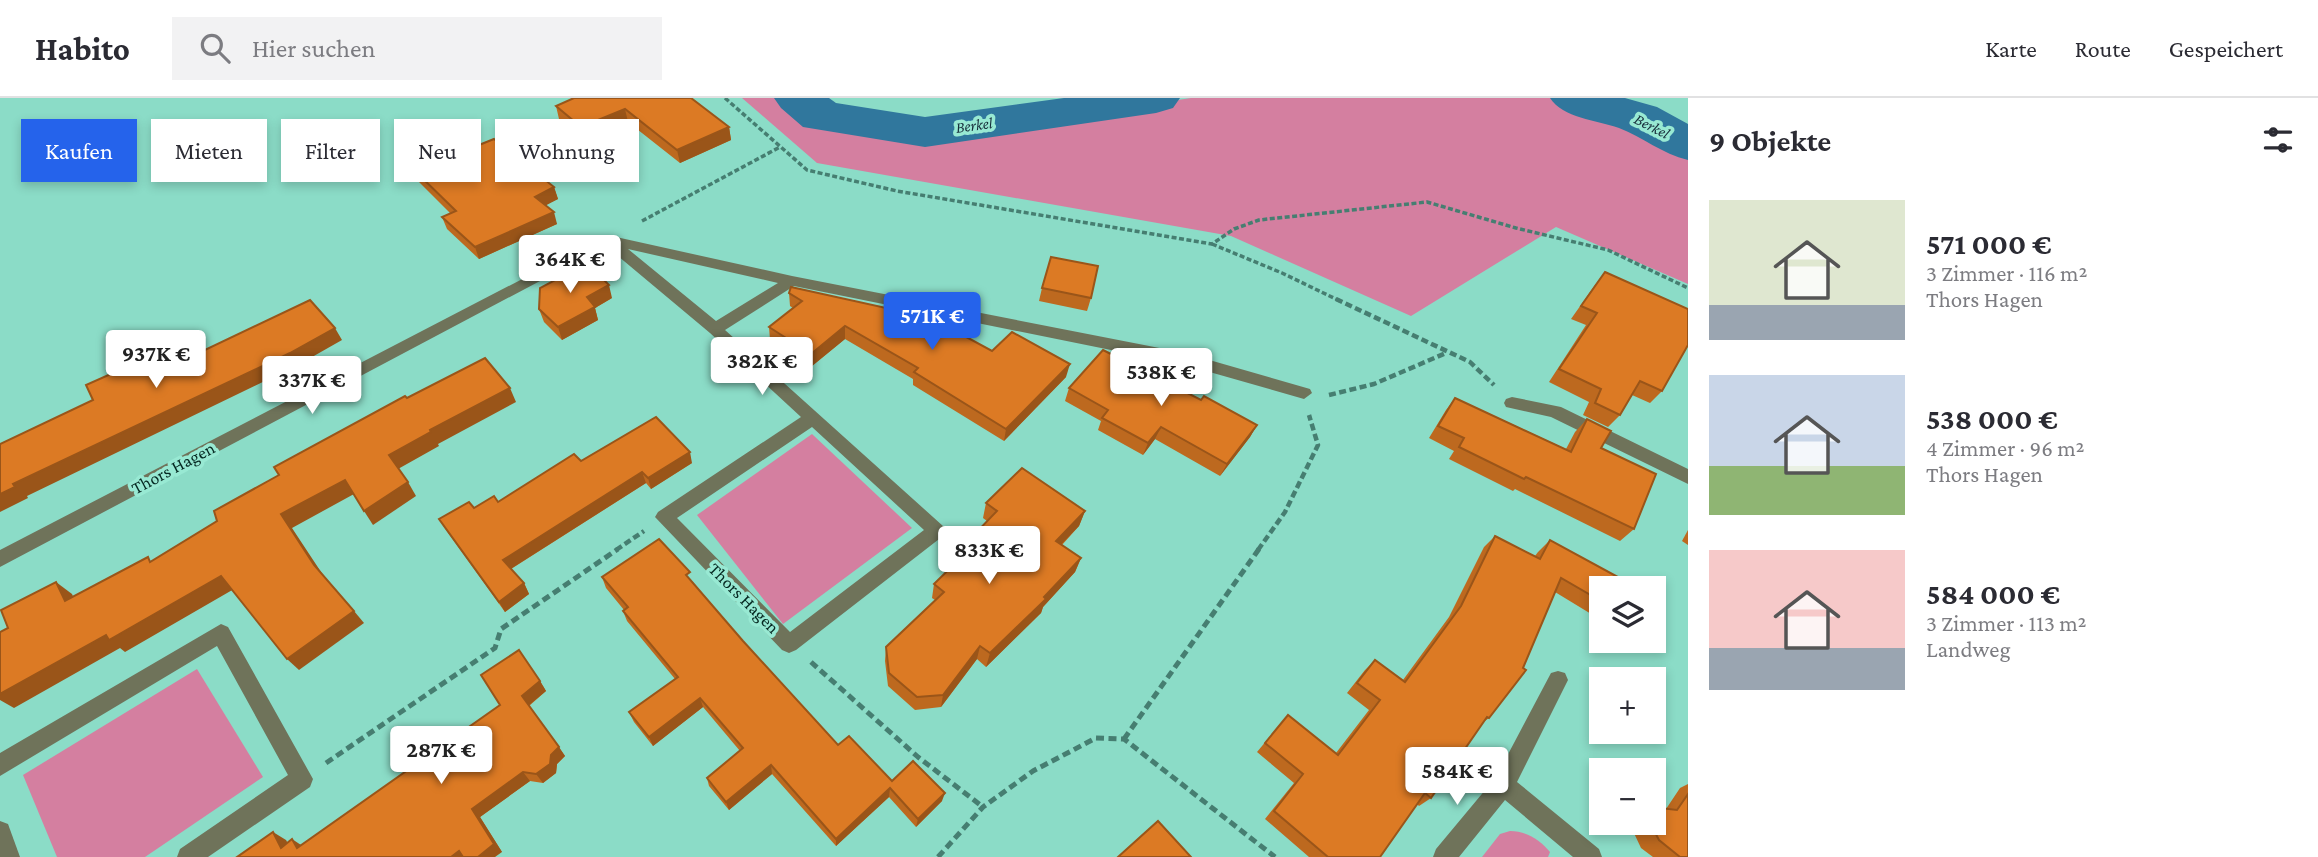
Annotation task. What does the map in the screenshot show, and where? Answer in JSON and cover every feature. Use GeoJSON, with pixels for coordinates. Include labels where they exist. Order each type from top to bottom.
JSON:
{"type":"FeatureCollection","features":[{"type":"Feature","properties":{"kind":"street"},"geometry":{"type":"LineString","coordinates":[[607,240],[792,281],[1185,359],[1304,393]]}},
{"type":"Feature","properties":{"kind":"street","name":"Thors Hagen"},"geometry":{"type":"LineString","coordinates":[[0,559],[607,240],[715,329],[937,531],[789,644],[664,517]]}},
{"type":"Feature","properties":{"kind":"street"},"geometry":{"type":"LineString","coordinates":[[715,329],[792,281]]}},
{"type":"Feature","properties":{"kind":"street"},"geometry":{"type":"LineString","coordinates":[[1512,403],[1555,411],[1688,477]]}},
{"type":"Feature","properties":{"kind":"street"},"geometry":{"type":"LineString","coordinates":[[664,517],[812,418]]}},
{"type":"Feature","properties":{"kind":"street"},"geometry":{"type":"LineString","coordinates":[[0,765],[221,633],[302,779],[188,857]]}},
{"type":"Feature","properties":{"kind":"street"},"geometry":{"type":"LineString","coordinates":[[1444,857],[1504,785],[1559,680]]}},
{"type":"Feature","properties":{"kind":"street"},"geometry":{"type":"LineString","coordinates":[[1504,785],[1591,857]]}},
{"type":"Feature","properties":{"kind":"street"},"geometry":{"type":"LineString","coordinates":[[0,832],[9,857]]}},
{"type":"Feature","properties":{"kind":"path"},"geometry":{"type":"LineString","coordinates":[[725,98],[807,170],[911,194],[1212,244],[1282,273],[1446,353],[1471,362],[1512,403]]}},
{"type":"Feature","properties":{"kind":"path"},"geometry":{"type":"LineString","coordinates":[[607,240],[780,147]]}},
{"type":"Feature","properties":{"kind":"path"},"geometry":{"type":"LineString","coordinates":[[1212,244],[1234,229],[1259,220],[1427,202],[1516,228],[1608,250],[1688,288]]}},
{"type":"Feature","properties":{"kind":"path"},"geometry":{"type":"LineString","coordinates":[[1124,738],[1285,512],[1318,445],[1304,393],[1324,396],[1342,394],[1374,384],[1446,353]]}},
{"type":"Feature","properties":{"kind":"path"},"geometry":{"type":"LineString","coordinates":[[302,779],[495,648],[501,629],[664,517]]}},
{"type":"Feature","properties":{"kind":"path"},"geometry":{"type":"LineString","coordinates":[[789,644],[918,757],[983,807]]}},
{"type":"Feature","properties":{"kind":"path"},"geometry":{"type":"LineString","coordinates":[[938,857],[983,807],[1033,771],[1096,738],[1124,738],[1275,857]]}},
{"type":"Feature","properties":{"kind":"shaded area"},"geometry":{"type":"Polygon","coordinates":[[[742,98],[780,98],[814,120],[932,138],[1191,98],[1554,98],[1627,119],[1688,153],[1688,284],[1556,227],[1411,316],[1231,236],[817,163],[742,98]]]}},
{"type":"Feature","properties":{"kind":"shaded area"},"geometry":{"type":"Polygon","coordinates":[[[812,434],[912,528],[783,624],[697,515],[812,434]]]}},
{"type":"Feature","properties":{"kind":"shaded area"},"geometry":{"type":"Polygon","coordinates":[[[197,669],[263,777],[145,857],[57,857],[23,775],[197,669]]]}},
{"type":"Feature","properties":{"kind":"shaded area"},"geometry":{"type":"Polygon","coordinates":[[[1510,831],[1527,834],[1537,840],[1550,852],[1548,857],[1482,857],[1500,834],[1510,831]]]}},
{"type":"Feature","properties":{"kind":"building"},"geometry":{"type":"Polygon","coordinates":[[[574,98],[691,98],[729,127],[677,150],[625,109],[601,119],[571,119],[556,106],[574,98]]]}},
{"type":"Feature","properties":{"kind":"building"},"geometry":{"type":"Polygon","coordinates":[[[495,140],[495,182],[548,182],[554,187],[535,197],[554,212],[475,247],[442,217],[456,211],[426,182],[481,182],[481,144],[495,140]]]}},
{"type":"Feature","properties":{"kind":"building"},"geometry":{"type":"Polygon","coordinates":[[[1051,257],[1098,266],[1091,298],[1042,288],[1051,257]]]}},
{"type":"Feature","properties":{"kind":"building"},"geometry":{"type":"Polygon","coordinates":[[[587,263],[609,285],[587,297],[595,307],[558,327],[539,309],[540,288],[587,263]]]}},
{"type":"Feature","properties":{"kind":"building"},"geometry":{"type":"Polygon","coordinates":[[[1605,272],[1688,309],[1688,345],[1662,391],[1640,381],[1620,415],[1595,403],[1601,389],[1559,369],[1597,313],[1581,306],[1605,272]]]}},
{"type":"Feature","properties":{"kind":"building"},"geometry":{"type":"Polygon","coordinates":[[[791,287],[922,316],[924,314],[992,351],[1012,332],[1070,364],[1006,429],[914,372],[918,368],[845,326],[811,354],[769,327],[802,301],[789,293],[791,287]]]}},
{"type":"Feature","properties":{"kind":"building"},"geometry":{"type":"Polygon","coordinates":[[[310,300],[335,328],[290,353],[13,484],[15,487],[0,494],[0,444],[93,400],[86,385],[196,336],[205,350],[310,300]]]}},
{"type":"Feature","properties":{"kind":"building"},"geometry":{"type":"Polygon","coordinates":[[[1103,350],[1201,400],[1204,396],[1257,425],[1227,464],[1161,427],[1148,443],[1102,418],[1108,410],[1069,388],[1103,350]]]}},
{"type":"Feature","properties":{"kind":"building"},"geometry":{"type":"Polygon","coordinates":[[[485,358],[510,388],[389,455],[408,482],[364,511],[345,480],[281,514],[314,565],[354,611],[287,659],[221,576],[109,640],[106,635],[0,694],[0,632],[8,628],[1,610],[56,582],[65,601],[148,557],[150,562],[217,521],[214,511],[279,475],[274,467],[405,396],[407,398],[485,358]]]}},
{"type":"Feature","properties":{"kind":"building"},"geometry":{"type":"Polygon","coordinates":[[[1455,398],[1571,452],[1587,419],[1611,431],[1601,448],[1656,474],[1634,529],[1459,447],[1464,438],[1438,426],[1455,398]]]}},
{"type":"Feature","properties":{"kind":"building"},"geometry":{"type":"Polygon","coordinates":[[[656,417],[690,452],[648,478],[642,472],[503,560],[524,583],[499,602],[439,519],[469,502],[474,508],[494,496],[498,502],[574,454],[581,461],[656,417]]]}},
{"type":"Feature","properties":{"kind":"building"},"geometry":{"type":"Polygon","coordinates":[[[1022,468],[1085,511],[1056,541],[1081,558],[1044,597],[1046,599],[990,653],[980,646],[943,695],[917,697],[889,673],[886,647],[944,592],[934,584],[974,545],[968,541],[997,511],[986,503],[1022,468]]]}},
{"type":"Feature","properties":{"kind":"building"},"geometry":{"type":"Polygon","coordinates":[[[1495,536],[1540,559],[1550,540],[1616,576],[1589,576],[1589,594],[1561,578],[1523,668],[1526,670],[1489,718],[1487,717],[1431,798],[1425,793],[1380,857],[1328,857],[1274,811],[1303,774],[1265,743],[1288,715],[1338,755],[1380,700],[1357,683],[1375,660],[1405,682],[1461,606],[1495,536]]]}},
{"type":"Feature","properties":{"kind":"building"},"geometry":{"type":"Polygon","coordinates":[[[659,539],[690,572],[686,575],[743,641],[838,745],[849,736],[892,781],[913,761],[945,793],[918,819],[890,788],[836,839],[771,765],[726,802],[707,778],[743,748],[700,698],[649,737],[629,712],[678,677],[623,611],[628,607],[602,577],[659,539]]]}},
{"type":"Feature","properties":{"kind":"building"},"geometry":{"type":"Polygon","coordinates":[[[519,650],[540,681],[522,696],[559,747],[551,755],[550,764],[536,774],[523,772],[472,809],[494,844],[478,857],[463,857],[459,851],[451,857],[237,857],[273,832],[281,848],[292,839],[297,848],[500,705],[481,675],[519,650]]]}},
{"type":"Feature","properties":{"kind":"building"},"geometry":{"type":"Polygon","coordinates":[[[1688,794],[1688,857],[1680,857],[1656,835],[1666,835],[1666,809],[1677,810],[1688,794]]]}},
{"type":"Feature","properties":{"kind":"building"},"geometry":{"type":"Polygon","coordinates":[[[1158,821],[1191,857],[1118,857],[1158,821]]]}},
{"type":"Feature","properties":{"kind":"waterway","name":"Berkel"},"geometry":{"type":"LineString","coordinates":[[798,98],[821,116],[925,132],[1156,98]]}},
{"type":"Feature","properties":{"kind":"waterway","name":"Berkel"},"geometry":{"type":"LineString","coordinates":[[1574,98],[1639,118],[1688,145]]}}]}
